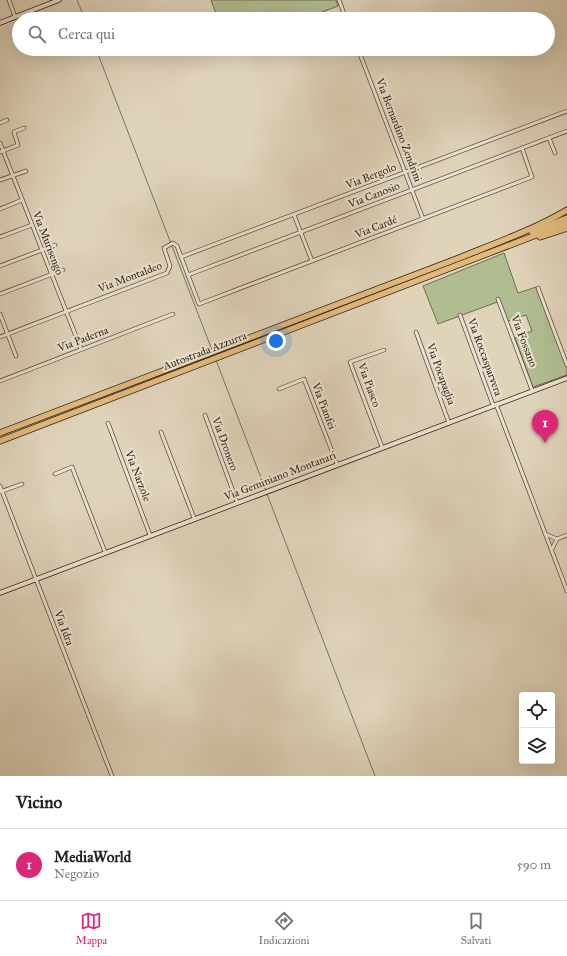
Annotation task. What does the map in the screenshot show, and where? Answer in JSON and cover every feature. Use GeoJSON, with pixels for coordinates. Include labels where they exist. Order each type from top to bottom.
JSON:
{"type":"FeatureCollection","features":[{"type":"Feature","properties":{"kind":"highway"},"geometry":{"type":"LineString","coordinates":[[459,258],[529,230],[567,210]]}},
{"type":"Feature","properties":{"kind":"highway"},"geometry":{"type":"LineString","coordinates":[[459,258],[567,218]]}},
{"type":"Feature","properties":{"kind":"highway"},"geometry":{"type":"LineString","coordinates":[[462,264],[567,223]]}},
{"type":"Feature","properties":{"kind":"highway"},"geometry":{"type":"LineString","coordinates":[[462,264],[567,228]]}},
{"type":"Feature","properties":{"kind":"highway","name":"Autostrada Azzurra"},"geometry":{"type":"LineString","coordinates":[[0,433],[459,258]]}},
{"type":"Feature","properties":{"kind":"highway","name":"Autostrada Azzurra"},"geometry":{"type":"LineString","coordinates":[[0,441],[462,264]]}},
{"type":"Feature","properties":{"kind":"street"},"geometry":{"type":"LineString","coordinates":[[9,0],[13,12]]}},
{"type":"Feature","properties":{"kind":"street"},"geometry":{"type":"LineString","coordinates":[[28,12],[59,0]]}},
{"type":"Feature","properties":{"kind":"street"},"geometry":{"type":"LineString","coordinates":[[339,0],[343,12]]}},
{"type":"Feature","properties":{"kind":"street"},"geometry":{"type":"LineString","coordinates":[[0,23],[12,18]]}},
{"type":"Feature","properties":{"kind":"street","name":"Via Bernardino Zendrini"},"geometry":{"type":"LineString","coordinates":[[361,56],[423,219]]}},
{"type":"Feature","properties":{"kind":"street","name":"Via Bergolo"},"geometry":{"type":"LineString","coordinates":[[181,257],[567,111]]}},
{"type":"Feature","properties":{"kind":"street"},"geometry":{"type":"LineString","coordinates":[[0,123],[7,120]]}},
{"type":"Feature","properties":{"kind":"street"},"geometry":{"type":"LineString","coordinates":[[1,151],[18,144],[14,132],[24,128]]}},
{"type":"Feature","properties":{"kind":"street","name":"Via Canosio"},"geometry":{"type":"LineString","coordinates":[[188,275],[567,131]]}},
{"type":"Feature","properties":{"kind":"street"},"geometry":{"type":"LineString","coordinates":[[549,138],[555,153]]}},
{"type":"Feature","properties":{"kind":"street","name":"Via Murisengo"},"geometry":{"type":"LineString","coordinates":[[0,143],[1,151],[81,349]]}},
{"type":"Feature","properties":{"kind":"street","name":"Via Cardé"},"geometry":{"type":"LineString","coordinates":[[199,304],[532,177],[522,148]]}},
{"type":"Feature","properties":{"kind":"street"},"geometry":{"type":"LineString","coordinates":[[0,180],[26,171]]}},
{"type":"Feature","properties":{"kind":"street"},"geometry":{"type":"LineString","coordinates":[[0,209],[22,200]]}},
{"type":"Feature","properties":{"kind":"street"},"geometry":{"type":"LineString","coordinates":[[294,215],[312,261]]}},
{"type":"Feature","properties":{"kind":"street"},"geometry":{"type":"LineString","coordinates":[[0,237],[32,225]]}},
{"type":"Feature","properties":{"kind":"street","name":"Via Montaldeo"},"geometry":{"type":"LineString","coordinates":[[0,337],[167,273],[170,266],[164,248],[170,244],[176,244],[199,304]]}},
{"type":"Feature","properties":{"kind":"street"},"geometry":{"type":"LineString","coordinates":[[0,266],[55,245]]}},
{"type":"Feature","properties":{"kind":"street"},"geometry":{"type":"LineString","coordinates":[[0,294],[63,270]]}},
{"type":"Feature","properties":{"kind":"street"},"geometry":{"type":"LineString","coordinates":[[538,288],[567,365]]}},
{"type":"Feature","properties":{"kind":"street","name":"Via Fossano"},"geometry":{"type":"LineString","coordinates":[[498,299],[532,390]]}},
{"type":"Feature","properties":{"kind":"street"},"geometry":{"type":"LineString","coordinates":[[0,314],[16,356]]}},
{"type":"Feature","properties":{"kind":"street","name":"Via Paderna"},"geometry":{"type":"LineString","coordinates":[[0,381],[173,314]]}},
{"type":"Feature","properties":{"kind":"street","name":"Via Roccasparvera"},"geometry":{"type":"LineString","coordinates":[[460,315],[567,591]]}},
{"type":"Feature","properties":{"kind":"street","name":"Via Pocapaglia"},"geometry":{"type":"LineString","coordinates":[[416,332],[449,422]]}},
{"type":"Feature","properties":{"kind":"street","name":"Via Piasco"},"geometry":{"type":"LineString","coordinates":[[382,447],[350,362],[384,350]]}},
{"type":"Feature","properties":{"kind":"street","name":"Via Geminiano Montanari"},"geometry":{"type":"LineString","coordinates":[[0,592],[494,404],[567,378]]}},
{"type":"Feature","properties":{"kind":"street","name":"Via Pianfei"},"geometry":{"type":"LineString","coordinates":[[279,389],[304,379],[337,464]]}},
{"type":"Feature","properties":{"kind":"street","name":"Via Dronero"},"geometry":{"type":"LineString","coordinates":[[205,415],[237,502]]}},
{"type":"Feature","properties":{"kind":"street","name":"Via Narzole"},"geometry":{"type":"LineString","coordinates":[[108,423],[150,535]]}},
{"type":"Feature","properties":{"kind":"street"},"geometry":{"type":"LineString","coordinates":[[161,432],[194,518]]}},
{"type":"Feature","properties":{"kind":"street"},"geometry":{"type":"LineString","coordinates":[[55,474],[72,467],[105,552]]}},
{"type":"Feature","properties":{"kind":"street"},"geometry":{"type":"LineString","coordinates":[[1,492],[22,484]]}},
{"type":"Feature","properties":{"kind":"street","name":"Via Idra"},"geometry":{"type":"LineString","coordinates":[[0,486],[1,492],[112,776]]}},
{"type":"Feature","properties":{"kind":"street"},"geometry":{"type":"LineString","coordinates":[[545,534],[557,539]]}},
{"type":"Feature","properties":{"kind":"street"},"geometry":{"type":"LineString","coordinates":[[552,550],[557,539],[567,535]]}},
{"type":"Feature","properties":{"kind":"green space"},"geometry":{"type":"Polygon","coordinates":[[[211,0],[336,0],[338,6],[322,12],[215,12],[211,0]]]}},
{"type":"Feature","properties":{"kind":"green space"},"geometry":{"type":"Polygon","coordinates":[[[504,253],[518,293],[536,287],[567,368],[567,375],[533,387],[515,338],[532,331],[526,315],[508,321],[500,301],[438,324],[423,286],[504,253]]]}},
{"type":"Feature","properties":{"kind":"waterway"},"geometry":{"type":"LineString","coordinates":[[77,0],[82,12]]}},
{"type":"Feature","properties":{"kind":"waterway"},"geometry":{"type":"LineString","coordinates":[[99,56],[212,350]]}},
{"type":"Feature","properties":{"kind":"waterway"},"geometry":{"type":"LineString","coordinates":[[216,360],[266,491]]}},
{"type":"Feature","properties":{"kind":"waterway"},"geometry":{"type":"LineString","coordinates":[[267,494],[375,776]]}},
{"type":"Feature","properties":{"kind":"place","name":"MediaWorld"},"geometry":{"type":"Point","coordinates":[545,443]}}]}
